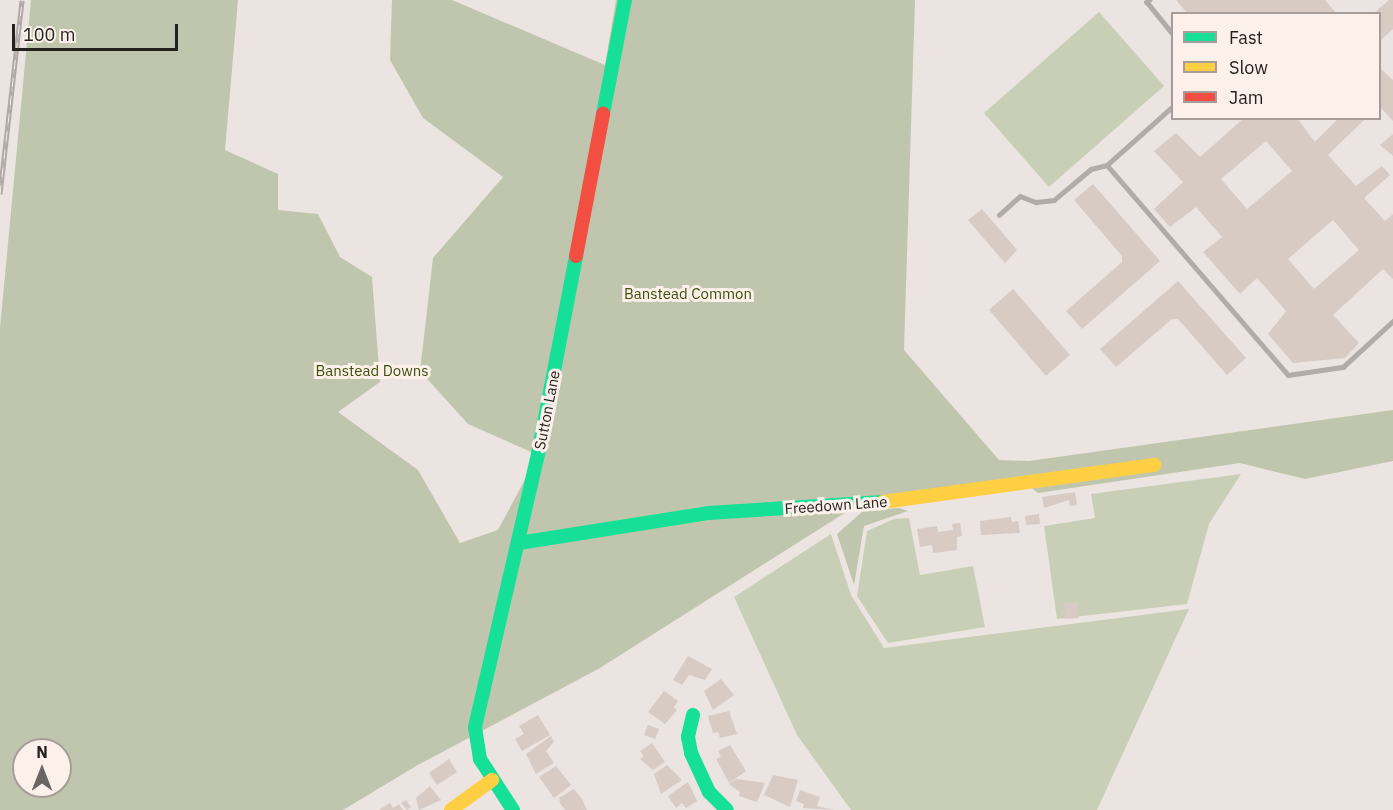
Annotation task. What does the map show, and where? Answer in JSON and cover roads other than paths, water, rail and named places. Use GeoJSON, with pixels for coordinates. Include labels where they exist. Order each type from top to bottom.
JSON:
{"type":"FeatureCollection","features":[{"type":"Feature","properties":{"kind":"main road","name":"Sutton Lane"},"geometry":{"type":"LineString","coordinates":[[513,810],[492,780],[477,750],[475,727],[519,543],[625,0]]}},
{"type":"Feature","properties":{"kind":"main road","name":"Freedown Lane"},"geometry":{"type":"LineString","coordinates":[[519,543],[708,513],[849,507],[1154,465]]}},
{"type":"Feature","properties":{"kind":"main road"},"geometry":{"type":"LineString","coordinates":[[693,715],[688,734],[691,753],[709,792],[727,810]]}},
{"type":"Feature","properties":{"kind":"main road"},"geometry":{"type":"LineString","coordinates":[[452,810],[492,780]]}},
{"type":"Feature","properties":{"kind":"lane"},"geometry":{"type":"LineString","coordinates":[[1150,0],[1147,2],[1171,31]]}},
{"type":"Feature","properties":{"kind":"lane"},"geometry":{"type":"LineString","coordinates":[[999,216],[1020,196],[1036,202],[1054,200],[1091,169],[1107,165],[1171,109]]}},
{"type":"Feature","properties":{"kind":"lane"},"geometry":{"type":"LineString","coordinates":[[1107,165],[1288,375],[1343,367],[1393,321]]}},
{"type":"Feature","properties":{"kind":"railway"},"geometry":{"type":"LineString","coordinates":[[0,194],[22,0]]}},
{"type":"Feature","properties":{"kind":"park label","name":"Banstead Common"},"geometry":{"type":"Point","coordinates":[688,294]}},
{"type":"Feature","properties":{"kind":"park label","name":"Banstead Downs"},"geometry":{"type":"Point","coordinates":[372,371]}}]}
